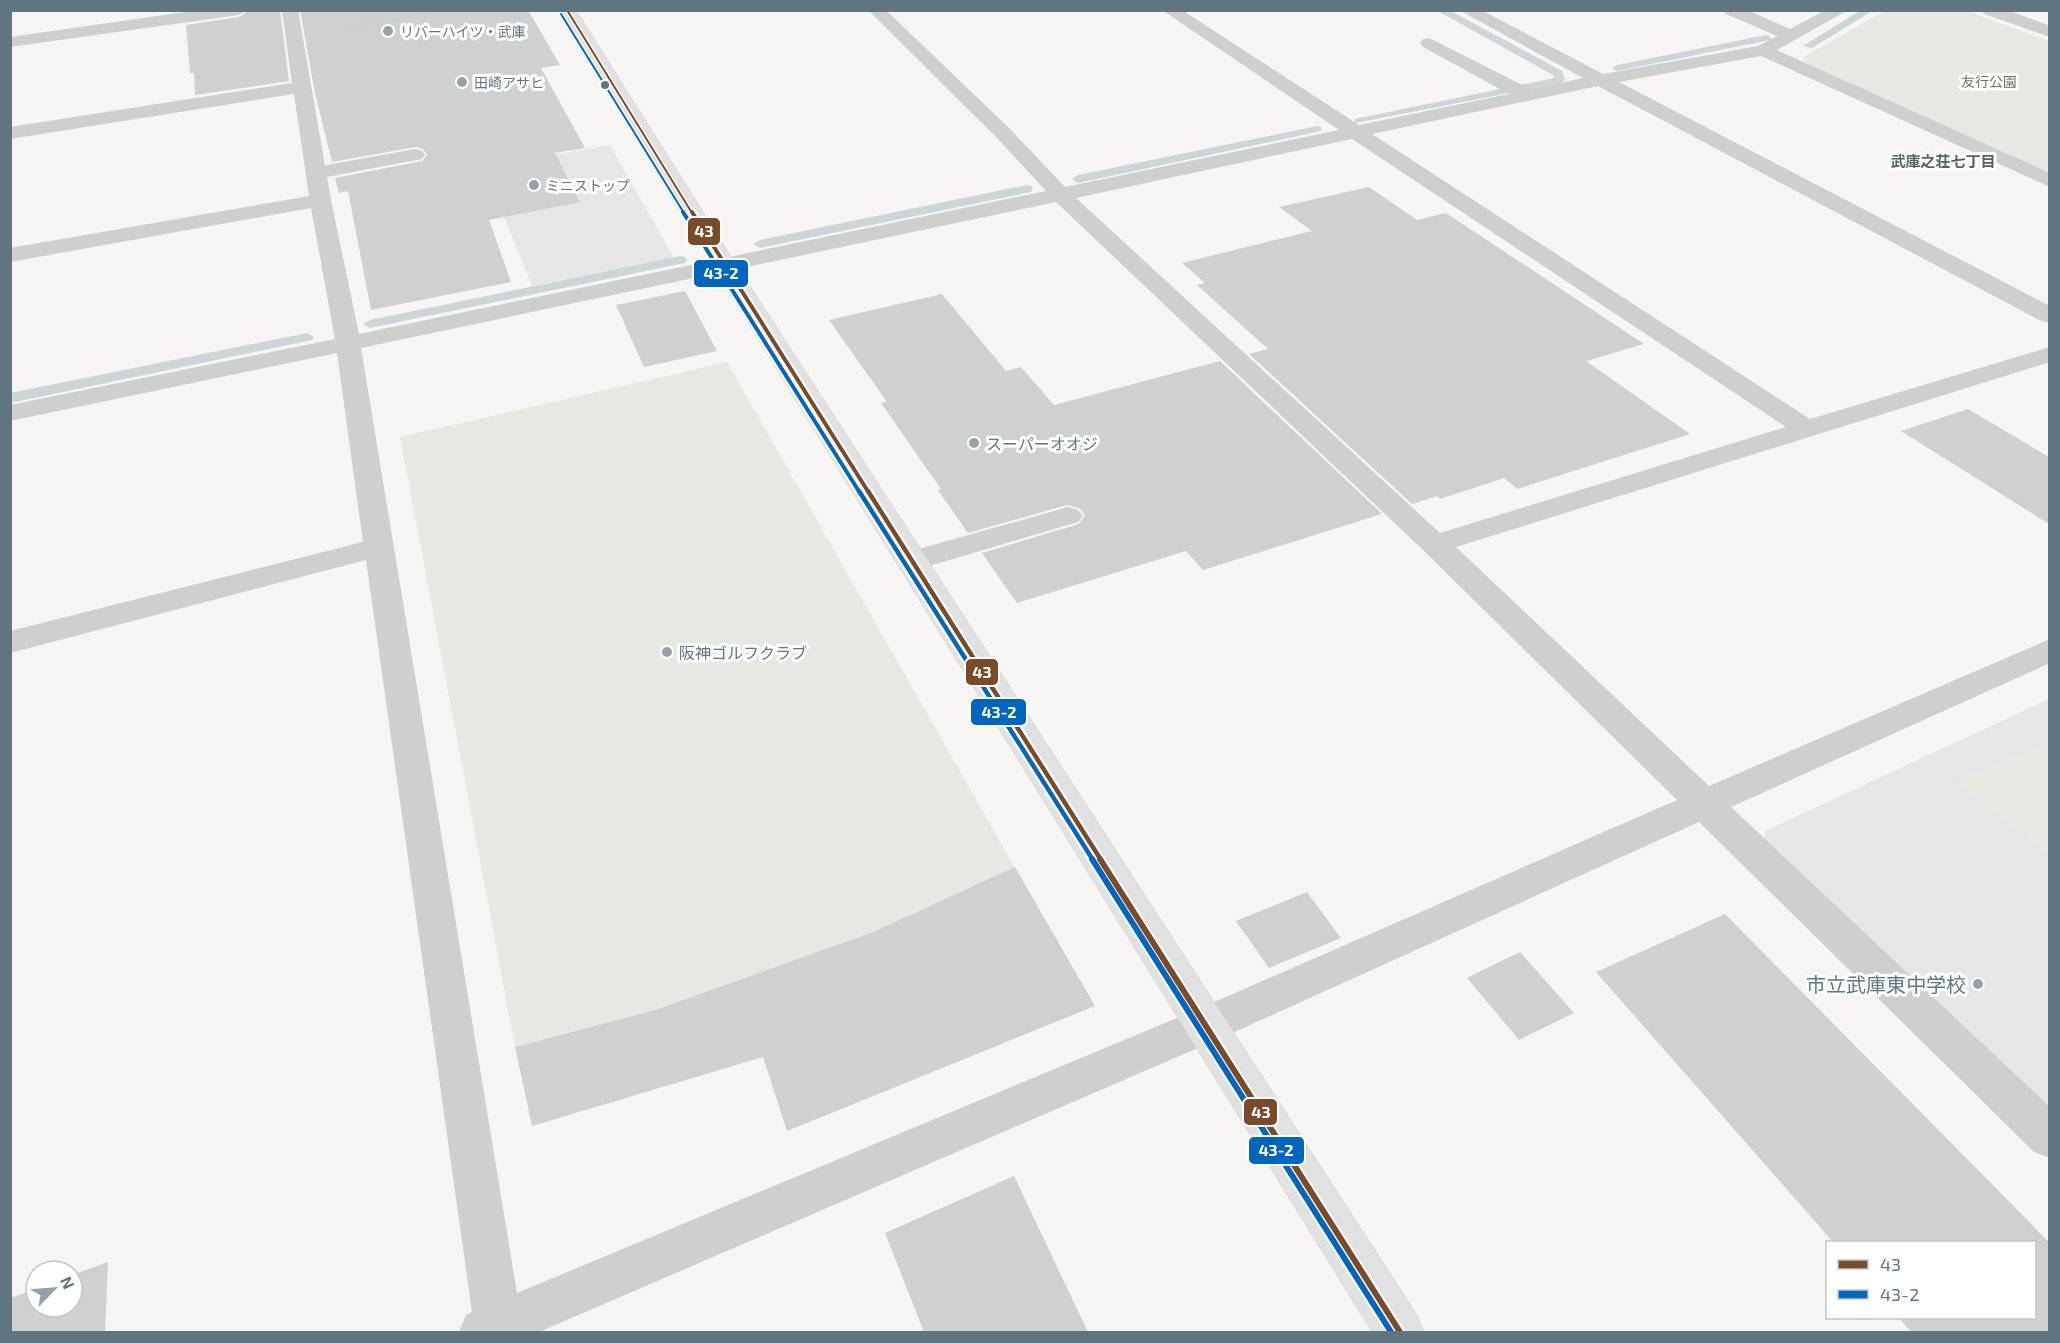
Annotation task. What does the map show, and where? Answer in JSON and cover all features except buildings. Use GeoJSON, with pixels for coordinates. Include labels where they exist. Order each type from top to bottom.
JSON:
{"type":"FeatureCollection","features":[{"type":"Feature","properties":{"kind":"street"},"geometry":{"type":"LineString","coordinates":[[10,42],[238,10]]}},
{"type":"Feature","properties":{"kind":"street"},"geometry":{"type":"LineString","coordinates":[[290,10],[320,200],[348,343],[493,1330],[1204,1026],[2049,650]]}},
{"type":"Feature","properties":{"kind":"street"},"geometry":{"type":"LineString","coordinates":[[567,10],[725,266],[1204,1026],[1400,1332]]}},
{"type":"Feature","properties":{"kind":"street"},"geometry":{"type":"LineString","coordinates":[[876,10],[1003,133],[1054,187],[1435,544],[2049,1137]]}},
{"type":"Feature","properties":{"kind":"street"},"geometry":{"type":"LineString","coordinates":[[1170,10],[1807,429]]}},
{"type":"Feature","properties":{"kind":"street"},"geometry":{"type":"LineString","coordinates":[[1467,10],[2049,316]]}},
{"type":"Feature","properties":{"kind":"street"},"geometry":{"type":"LineString","coordinates":[[1732,10],[1791,36]]}},
{"type":"Feature","properties":{"kind":"street"},"geometry":{"type":"LineString","coordinates":[[10,413],[725,266],[1054,187],[1357,134],[1519,91],[1600,80],[1763,50],[1840,10]]}},
{"type":"Feature","properties":{"kind":"street"},"geometry":{"type":"LineString","coordinates":[[1990,10],[2049,32]]}},
{"type":"Feature","properties":{"kind":"street"},"geometry":{"type":"LineString","coordinates":[[2020,21],[2049,15]]}},
{"type":"Feature","properties":{"kind":"street"},"geometry":{"type":"LineString","coordinates":[[1429,43],[1519,91]]}},
{"type":"Feature","properties":{"kind":"street"},"geometry":{"type":"LineString","coordinates":[[1763,50],[2049,180]]}},
{"type":"Feature","properties":{"kind":"street"},"geometry":{"type":"LineString","coordinates":[[10,133],[302,87]]}},
{"type":"Feature","properties":{"kind":"street"},"geometry":{"type":"LineString","coordinates":[[316,173],[415,155]]}},
{"type":"Feature","properties":{"kind":"street"},"geometry":{"type":"LineString","coordinates":[[10,255],[320,200]]}},
{"type":"Feature","properties":{"kind":"street"},"geometry":{"type":"LineString","coordinates":[[1435,544],[2049,354]]}},
{"type":"Feature","properties":{"kind":"street"},"geometry":{"type":"LineString","coordinates":[[912,561],[1068,516]]}},
{"type":"Feature","properties":{"kind":"street"},"geometry":{"type":"LineString","coordinates":[[10,642],[379,547]]}},
{"type":"Feature","properties":{"kind":"path"},"geometry":{"type":"LineString","coordinates":[[295,34],[456,10]]}},
{"type":"Feature","properties":{"kind":"shaded area"},"geometry":{"type":"Polygon","coordinates":[[[610,145],[674,258],[532,286],[484,167],[610,145]]]}},
{"type":"Feature","properties":{"kind":"shaded area","name":"市立武庫東中学校"},"geometry":{"type":"Polygon","coordinates":[[[2049,699],[2049,1119],[1765,848],[1765,831],[2049,699]]]}},
{"type":"Feature","properties":{"kind":"green space","name":"友行公園"},"geometry":{"type":"Polygon","coordinates":[[[1885,11],[1968,11],[2049,41],[2049,174],[1804,62],[1803,57],[1885,11]]]}},
{"type":"Feature","properties":{"kind":"green space","name":"阪神ゴルフクラブ"},"geometry":{"type":"Polygon","coordinates":[[[727,362],[1015,868],[873,932],[655,1010],[515,1047],[400,437],[727,362]]]}},
{"type":"Feature","properties":{"kind":"green space"},"geometry":{"type":"Polygon","coordinates":[[[2049,742],[2049,855],[1956,781],[2049,742]]]}},
{"type":"Feature","properties":{"kind":"waterway"},"geometry":{"type":"LineString","coordinates":[[1359,121],[1560,80],[1558,73],[1441,10]]}},
{"type":"Feature","properties":{"kind":"waterway"},"geometry":{"type":"LineString","coordinates":[[1808,46],[1869,10]]}},
{"type":"Feature","properties":{"kind":"waterway"},"geometry":{"type":"LineString","coordinates":[[1617,68],[1766,38]]}},
{"type":"Feature","properties":{"kind":"waterway"},"geometry":{"type":"LineString","coordinates":[[1078,179],[1317,129]]}},
{"type":"Feature","properties":{"kind":"waterway"},"geometry":{"type":"LineString","coordinates":[[760,244],[1027,189]]}},
{"type":"Feature","properties":{"kind":"waterway"},"geometry":{"type":"LineString","coordinates":[[370,324],[680,260]]}},
{"type":"Feature","properties":{"kind":"waterway"},"geometry":{"type":"LineString","coordinates":[[10,398],[307,337]]}},
{"type":"Feature","properties":{"kind":"transit line","name":"43"},"geometry":{"type":"LineString","coordinates":[[567,10],[725,266],[1400,1332]]}},
{"type":"Feature","properties":{"kind":"transit line","name":"43-2"},"geometry":{"type":"LineString","coordinates":[[561,14],[719,270],[1391,1332]]}},
{"type":"Feature","properties":{"kind":"place","name":"リバーハイツ・武庫"},"geometry":{"type":"Point","coordinates":[388,31]}},
{"type":"Feature","properties":{"kind":"place","name":"田崎アサヒ"},"geometry":{"type":"Point","coordinates":[462,82]}},
{"type":"Feature","properties":{"kind":"place","name":"ミニストップ"},"geometry":{"type":"Point","coordinates":[534,185]}},
{"type":"Feature","properties":{"kind":"place","name":"スーパーオオジ"},"geometry":{"type":"Point","coordinates":[974,443]}},
{"type":"Feature","properties":{"kind":"place","name":"阪神ゴルフクラブ"},"geometry":{"type":"Point","coordinates":[667,652]}},
{"type":"Feature","properties":{"kind":"place","name":"市立武庫東中学校"},"geometry":{"type":"Point","coordinates":[1978,984]}},
{"type":"Feature","properties":{"kind":"district","name":"武庫之荘七丁目"},"geometry":{"type":"Point","coordinates":[1943,161]}}]}
